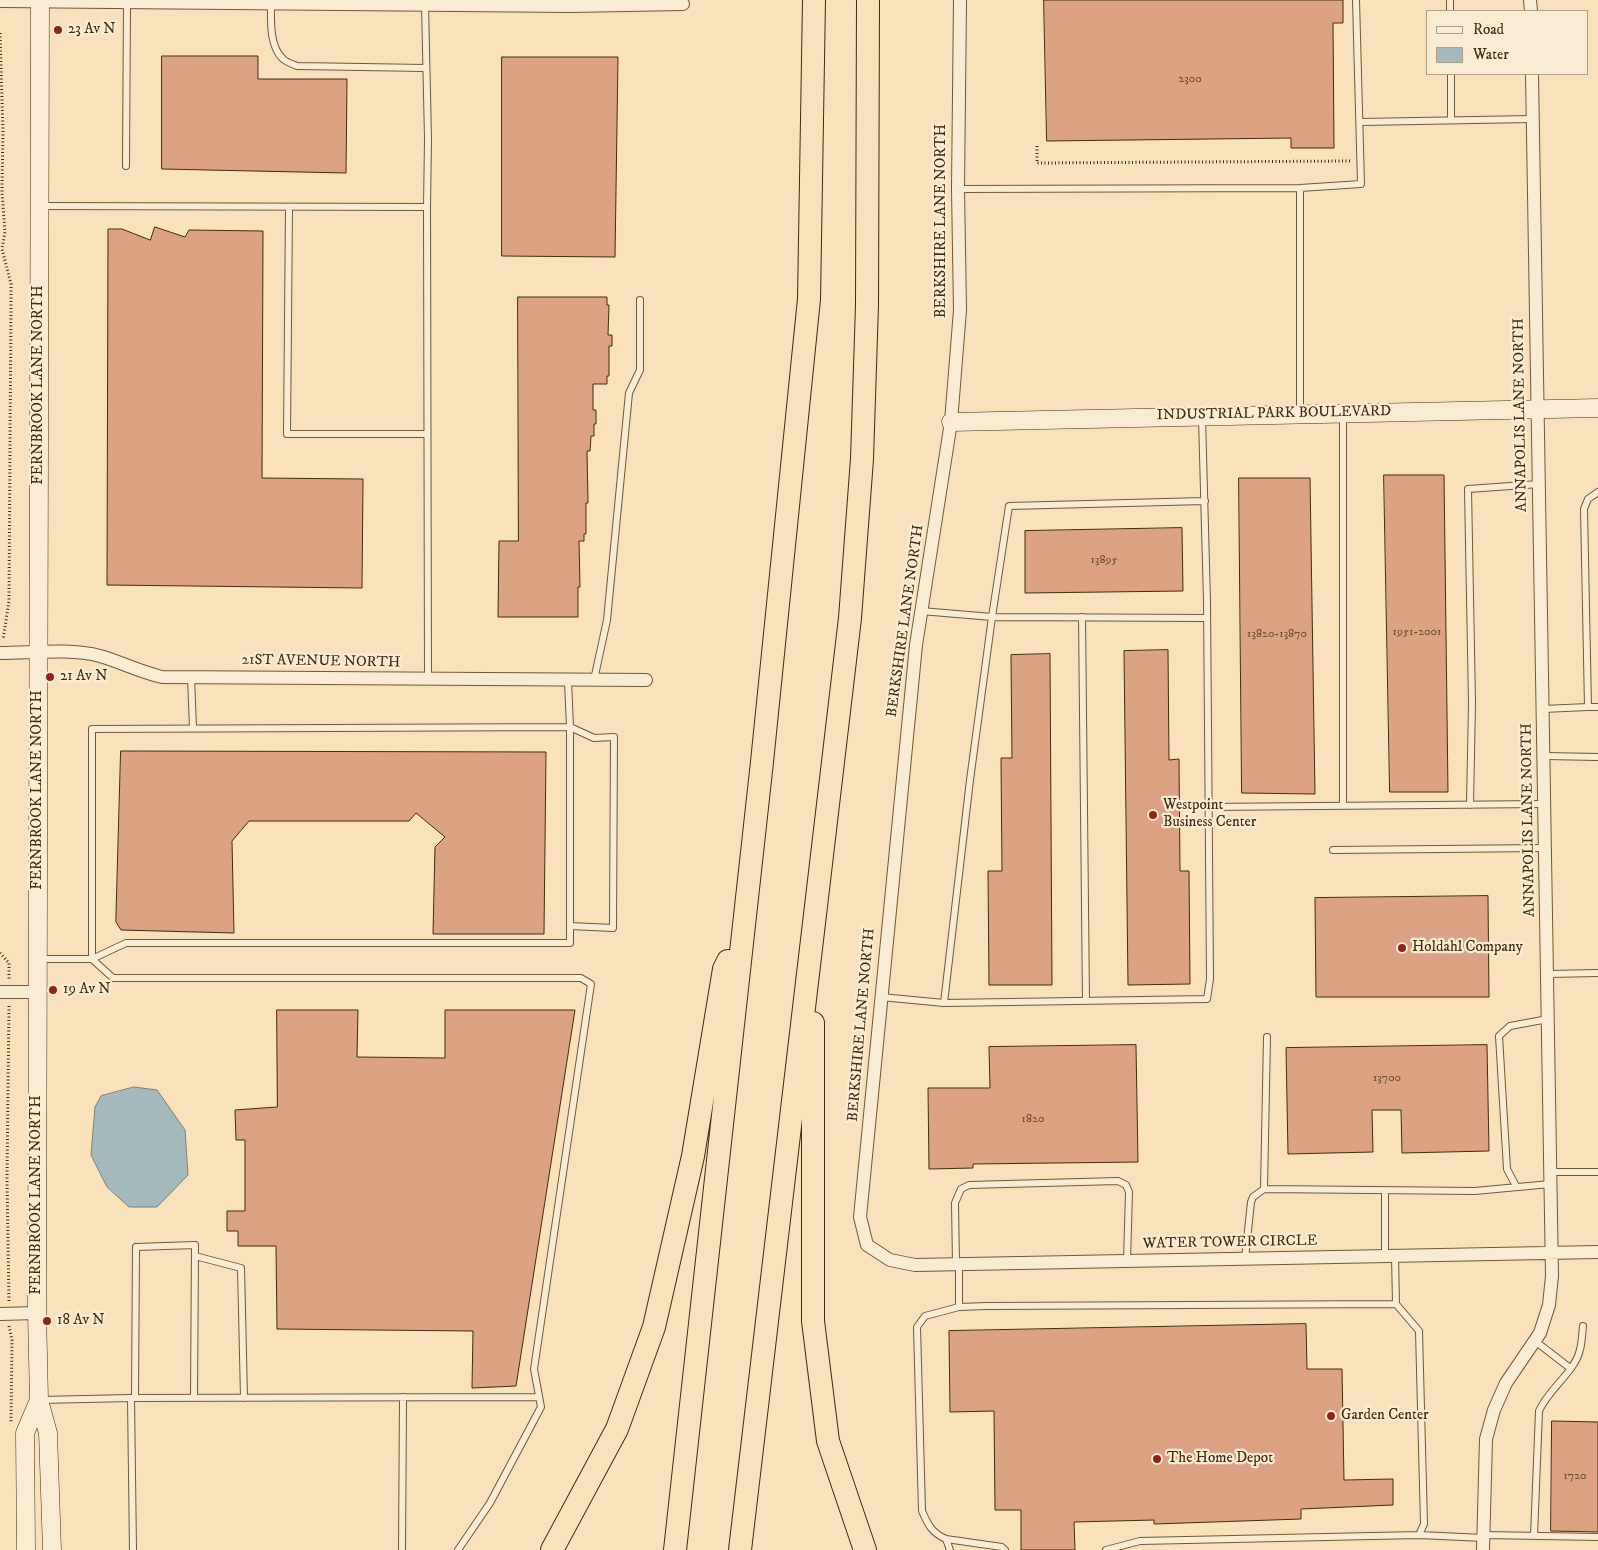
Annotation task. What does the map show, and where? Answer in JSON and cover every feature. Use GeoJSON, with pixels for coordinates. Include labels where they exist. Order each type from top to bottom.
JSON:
{"type":"FeatureCollection","features":[{"type":"Feature","properties":{"kind":"highway"},"geometry":{"type":"LineString","coordinates":[[676,1550],[809,299],[814,0]]}},
{"type":"Feature","properties":{"kind":"highway"},"geometry":{"type":"LineString","coordinates":[[740,1550],[850,618],[862,459],[867,305],[868,0]]}},
{"type":"Feature","properties":{"kind":"highway"},"geometry":{"type":"LineString","coordinates":[[818,893],[813,1032],[813,1321],[828,1441],[865,1550]]}},
{"type":"Feature","properties":{"kind":"highway"},"geometry":{"type":"LineString","coordinates":[[552,1550],[617,1429],[654,1327],[692,1156],[724,969],[744,923]]}},
{"type":"Feature","properties":{"kind":"street","name":"FERNBROOK LANE NORTH"},"geometry":{"type":"LineString","coordinates":[[40,0],[37,1313],[39,1400],[48,1434],[52,1550]]}},
{"type":"Feature","properties":{"kind":"street","name":"BERKSHIRE LANE NORTH"},"geometry":{"type":"LineString","coordinates":[[867,1245],[860,1217],[880,997],[921,611],[951,422],[960,310],[958,189],[960,0]]}},
{"type":"Feature","properties":{"kind":"street"},"geometry":{"type":"LineString","coordinates":[[0,1],[425,4],[683,2]]}},
{"type":"Feature","properties":{"kind":"street","name":"ANNAPOLIS LANE NORTH"},"geometry":{"type":"LineString","coordinates":[[1484,1541],[1486,1439],[1494,1410],[1506,1383],[1540,1334],[1549,1305],[1552,1276],[1532,75]]}},
{"type":"Feature","properties":{"kind":"street","name":"INDUSTRIAL PARK BOULEVARD"},"geometry":{"type":"LineString","coordinates":[[951,422],[1343,412],[1598,408]]}},
{"type":"Feature","properties":{"kind":"street","name":"21ST AVENUE NORTH"},"geometry":{"type":"LineString","coordinates":[[1,653],[99,656],[143,673],[162,677],[646,680]]}},
{"type":"Feature","properties":{"kind":"street"},"geometry":{"type":"LineString","coordinates":[[5,992],[37,992]]}},
{"type":"Feature","properties":{"kind":"street","name":"WATER TOWER CIRCLE"},"geometry":{"type":"LineString","coordinates":[[867,1245],[890,1260],[915,1265],[1598,1252]]}},
{"type":"Feature","properties":{"kind":"street"},"geometry":{"type":"LineString","coordinates":[[5,1314],[37,1313]]}},
{"type":"Feature","properties":{"kind":"street","name":"FERNBROOK LANE NORTH"},"geometry":{"type":"LineString","coordinates":[[26,1550],[25,1433],[39,1400]]}},
{"type":"Feature","properties":{"kind":"lane"},"geometry":{"type":"LineString","coordinates":[[958,189],[1300,188],[1361,184],[1356,0]]}},
{"type":"Feature","properties":{"kind":"lane"},"geometry":{"type":"LineString","coordinates":[[126,166],[127,1]]}},
{"type":"Feature","properties":{"kind":"lane"},"geometry":{"type":"LineString","coordinates":[[271,2],[272,33],[276,50],[283,60],[297,66],[426,68]]}},
{"type":"Feature","properties":{"kind":"lane"},"geometry":{"type":"LineString","coordinates":[[425,4],[428,679]]}},
{"type":"Feature","properties":{"kind":"lane"},"geometry":{"type":"LineString","coordinates":[[1451,75],[1451,120]]}},
{"type":"Feature","properties":{"kind":"lane"},"geometry":{"type":"LineString","coordinates":[[1360,122],[1532,119]]}},
{"type":"Feature","properties":{"kind":"lane"},"geometry":{"type":"LineString","coordinates":[[1300,188],[1300,413]]}},
{"type":"Feature","properties":{"kind":"lane"},"geometry":{"type":"LineString","coordinates":[[39,206],[427,207]]}},
{"type":"Feature","properties":{"kind":"lane"},"geometry":{"type":"LineString","coordinates":[[290,207],[287,434],[427,434]]}},
{"type":"Feature","properties":{"kind":"lane"},"geometry":{"type":"LineString","coordinates":[[594,680],[607,620],[629,393],[640,370],[640,300]]}},
{"type":"Feature","properties":{"kind":"lane"},"geometry":{"type":"LineString","coordinates":[[1343,412],[1343,806]]}},
{"type":"Feature","properties":{"kind":"lane"},"geometry":{"type":"LineString","coordinates":[[880,997],[944,1003],[1207,999],[1210,979],[1207,618],[1202,416]]}},
{"type":"Feature","properties":{"kind":"lane"},"geometry":{"type":"LineString","coordinates":[[1470,805],[1472,703],[1468,489],[1539,484]]}},
{"type":"Feature","properties":{"kind":"lane"},"geometry":{"type":"LineString","coordinates":[[1588,708],[1584,509],[1588,499],[1598,492]]}},
{"type":"Feature","properties":{"kind":"lane"},"geometry":{"type":"LineString","coordinates":[[944,1003],[968,790],[992,617],[1010,506],[1205,501]]}},
{"type":"Feature","properties":{"kind":"lane"},"geometry":{"type":"LineString","coordinates":[[921,611],[992,617],[1207,618]]}},
{"type":"Feature","properties":{"kind":"lane"},"geometry":{"type":"LineString","coordinates":[[1082,617],[1086,1001]]}},
{"type":"Feature","properties":{"kind":"lane"},"geometry":{"type":"LineString","coordinates":[[191,677],[192,728]]}},
{"type":"Feature","properties":{"kind":"lane"},"geometry":{"type":"LineString","coordinates":[[37,959],[92,959],[126,943],[570,943],[570,727],[568,681]]}},
{"type":"Feature","properties":{"kind":"lane"},"geometry":{"type":"LineString","coordinates":[[1543,709],[1598,707]]}},
{"type":"Feature","properties":{"kind":"lane"},"geometry":{"type":"LineString","coordinates":[[458,1550],[490,1503],[541,1408],[534,1369],[591,984],[581,978],[113,978],[92,959],[92,729],[570,727],[594,738],[614,738],[613,928],[570,926]]}},
{"type":"Feature","properties":{"kind":"lane"},"geometry":{"type":"LineString","coordinates":[[1544,756],[1598,757]]}},
{"type":"Feature","properties":{"kind":"lane"},"geometry":{"type":"LineString","coordinates":[[1208,807],[1545,804]]}},
{"type":"Feature","properties":{"kind":"lane"},"geometry":{"type":"LineString","coordinates":[[1333,850],[1545,848]]}},
{"type":"Feature","properties":{"kind":"lane"},"geometry":{"type":"LineString","coordinates":[[1548,974],[1598,973]]}},
{"type":"Feature","properties":{"kind":"lane"},"geometry":{"type":"LineString","coordinates":[[1516,1186],[1507,1169],[1500,1036],[1510,1026],[1548,1019]]}},
{"type":"Feature","properties":{"kind":"lane"},"geometry":{"type":"LineString","coordinates":[[1264,1189],[1268,1038]]}},
{"type":"Feature","properties":{"kind":"lane"},"geometry":{"type":"LineString","coordinates":[[1245,1259],[1249,1207],[1253,1197],[1264,1189],[1385,1192],[1488,1191],[1550,1178],[1598,1172]]}},
{"type":"Feature","properties":{"kind":"lane"},"geometry":{"type":"LineString","coordinates":[[959,1307],[955,1203],[960,1189],[969,1185],[1118,1182],[1126,1185],[1129,1192],[1127,1261]]}},
{"type":"Feature","properties":{"kind":"lane"},"geometry":{"type":"LineString","coordinates":[[1385,1192],[1396,1304],[1419,1331],[1424,1524],[1419,1535]]}},
{"type":"Feature","properties":{"kind":"lane"},"geometry":{"type":"LineString","coordinates":[[133,1550],[133,1398],[136,1247],[195,1245],[194,1398]]}},
{"type":"Feature","properties":{"kind":"lane"},"geometry":{"type":"LineString","coordinates":[[195,1256],[241,1268],[244,1398]]}},
{"type":"Feature","properties":{"kind":"lane"},"geometry":{"type":"LineString","coordinates":[[1006,1550],[1002,1547],[946,1539],[936,1534],[928,1526],[922,1512],[917,1327],[925,1316],[959,1307],[1396,1304]]}},
{"type":"Feature","properties":{"kind":"lane"},"geometry":{"type":"LineString","coordinates":[[1534,1536],[1539,1411],[1544,1398],[1570,1368],[1579,1353],[1583,1326]]}},
{"type":"Feature","properties":{"kind":"lane"},"geometry":{"type":"LineString","coordinates":[[1535,1341],[1570,1368]]}},
{"type":"Feature","properties":{"kind":"lane"},"geometry":{"type":"LineString","coordinates":[[402,1550],[403,1397]]}},
{"type":"Feature","properties":{"kind":"lane"},"geometry":{"type":"LineString","coordinates":[[39,1400],[539,1397]]}},
{"type":"Feature","properties":{"kind":"lane"},"geometry":{"type":"LineString","coordinates":[[1106,1550],[1140,1541],[1419,1535],[1484,1541],[1534,1536],[1598,1537]]}},
{"type":"Feature","properties":{"kind":"lane"},"geometry":{"type":"LineString","coordinates":[[946,1539],[950,1550]]}},
{"type":"Feature","properties":{"kind":"path"},"geometry":{"type":"LineString","coordinates":[[0,33],[3,132],[2,192],[5,232],[2,249],[11,284],[9,601],[1,653]]}},
{"type":"Feature","properties":{"kind":"path"},"geometry":{"type":"LineString","coordinates":[[1037,146],[1037,163],[1361,161]]}},
{"type":"Feature","properties":{"kind":"path"},"geometry":{"type":"LineString","coordinates":[[0,953],[9,963],[5,992],[7,1178],[5,1314],[11,1427]]}},
{"type":"Feature","properties":{"kind":"water"},"geometry":{"type":"Polygon","coordinates":[[[134,1087],[157,1090],[185,1130],[188,1175],[157,1207],[129,1207],[107,1187],[91,1155],[95,1107],[101,1096],[134,1087]]]}},
{"type":"Feature","properties":{"kind":"building"},"geometry":{"type":"Polygon","coordinates":[[[1044,0],[1343,0],[1343,23],[1333,23],[1334,148],[1291,148],[1291,138],[1047,141],[1044,0]]]}},
{"type":"Feature","properties":{"kind":"building"},"geometry":{"type":"Polygon","coordinates":[[[162,56],[258,56],[258,79],[347,79],[346,173],[162,169],[162,56]]]}},
{"type":"Feature","properties":{"kind":"building"},"geometry":{"type":"Polygon","coordinates":[[[502,57],[618,57],[615,257],[502,256],[502,57]]]}},
{"type":"Feature","properties":{"kind":"building"},"geometry":{"type":"Polygon","coordinates":[[[155,227],[185,237],[189,230],[263,231],[262,478],[363,479],[362,588],[107,585],[108,229],[122,229],[150,240],[155,227]]]}},
{"type":"Feature","properties":{"kind":"building"},"geometry":{"type":"Polygon","coordinates":[[[518,297],[607,297],[607,305],[609,305],[608,335],[612,335],[612,346],[609,346],[609,376],[607,376],[607,384],[593,384],[593,410],[596,410],[596,424],[594,424],[594,436],[591,436],[590,451],[587,451],[588,503],[586,503],[586,534],[584,534],[584,541],[579,541],[580,587],[578,587],[578,617],[498,617],[499,541],[518,541],[518,297]]]}},
{"type":"Feature","properties":{"kind":"building"},"geometry":{"type":"Polygon","coordinates":[[[1384,475],[1444,475],[1448,792],[1390,792],[1384,475]]]}},
{"type":"Feature","properties":{"kind":"building"},"geometry":{"type":"Polygon","coordinates":[[[1239,478],[1310,478],[1315,794],[1242,793],[1239,478]]]}},
{"type":"Feature","properties":{"kind":"building"},"geometry":{"type":"Polygon","coordinates":[[[1182,528],[1183,591],[1025,593],[1025,531],[1182,528]]]}},
{"type":"Feature","properties":{"kind":"building","name":"Westpoint Business Center"},"geometry":{"type":"Polygon","coordinates":[[[1168,650],[1169,760],[1179,759],[1180,871],[1189,871],[1190,984],[1128,985],[1124,651],[1168,650]]]}},
{"type":"Feature","properties":{"kind":"building"},"geometry":{"type":"Polygon","coordinates":[[[1050,654],[1052,985],[989,985],[988,871],[1002,871],[1001,758],[1012,758],[1011,655],[1050,654]]]}},
{"type":"Feature","properties":{"kind":"building"},"geometry":{"type":"Polygon","coordinates":[[[121,751],[546,752],[544,934],[433,934],[435,847],[445,837],[416,813],[409,821],[249,821],[232,841],[234,933],[121,930],[116,922],[121,751]]]}},
{"type":"Feature","properties":{"kind":"building","name":"Holdahl Company"},"geometry":{"type":"Polygon","coordinates":[[[1488,896],[1489,997],[1316,997],[1315,898],[1488,896]]]}},
{"type":"Feature","properties":{"kind":"building"},"geometry":{"type":"Polygon","coordinates":[[[277,1010],[358,1010],[357,1057],[445,1058],[445,1010],[575,1010],[516,1386],[472,1388],[473,1331],[277,1329],[276,1246],[238,1246],[238,1231],[227,1231],[227,1211],[245,1211],[245,1140],[236,1140],[235,1110],[277,1107],[277,1010]]]}},
{"type":"Feature","properties":{"kind":"building"},"geometry":{"type":"Polygon","coordinates":[[[1136,1045],[1138,1162],[973,1164],[973,1168],[929,1169],[928,1088],[990,1088],[989,1047],[1136,1045]]]}},
{"type":"Feature","properties":{"kind":"building"},"geometry":{"type":"Polygon","coordinates":[[[1487,1045],[1489,1151],[1402,1153],[1401,1110],[1372,1110],[1373,1152],[1288,1154],[1286,1048],[1487,1045]]]}},
{"type":"Feature","properties":{"kind":"building","name":"The Home Depot"},"geometry":{"type":"Polygon","coordinates":[[[1306,1324],[1307,1369],[1342,1369],[1344,1480],[1393,1479],[1393,1505],[1301,1509],[1301,1519],[1154,1524],[1154,1520],[1074,1522],[1075,1550],[1021,1550],[1021,1510],[995,1510],[994,1411],[950,1412],[949,1331],[1306,1324]]]}},
{"type":"Feature","properties":{"kind":"building"},"geometry":{"type":"Polygon","coordinates":[[[1552,1421],[1598,1422],[1598,1532],[1551,1531],[1552,1421]]]}},
{"type":"Feature","properties":{"kind":"place","name":"23 Av N"},"geometry":{"type":"Point","coordinates":[58,30]}},
{"type":"Feature","properties":{"kind":"place","name":"21 Av N"},"geometry":{"type":"Point","coordinates":[50,677]}},
{"type":"Feature","properties":{"kind":"place","name":"Westpoint Business Center"},"geometry":{"type":"Point","coordinates":[1153,815]}},
{"type":"Feature","properties":{"kind":"place","name":"Holdahl Company"},"geometry":{"type":"Point","coordinates":[1402,948]}},
{"type":"Feature","properties":{"kind":"place","name":"19 Av N"},"geometry":{"type":"Point","coordinates":[53,990]}},
{"type":"Feature","properties":{"kind":"place","name":"18 Av N"},"geometry":{"type":"Point","coordinates":[47,1321]}},
{"type":"Feature","properties":{"kind":"place","name":"Garden Center"},"geometry":{"type":"Point","coordinates":[1331,1416]}},
{"type":"Feature","properties":{"kind":"place","name":"The Home Depot"},"geometry":{"type":"Point","coordinates":[1157,1459]}}]}
